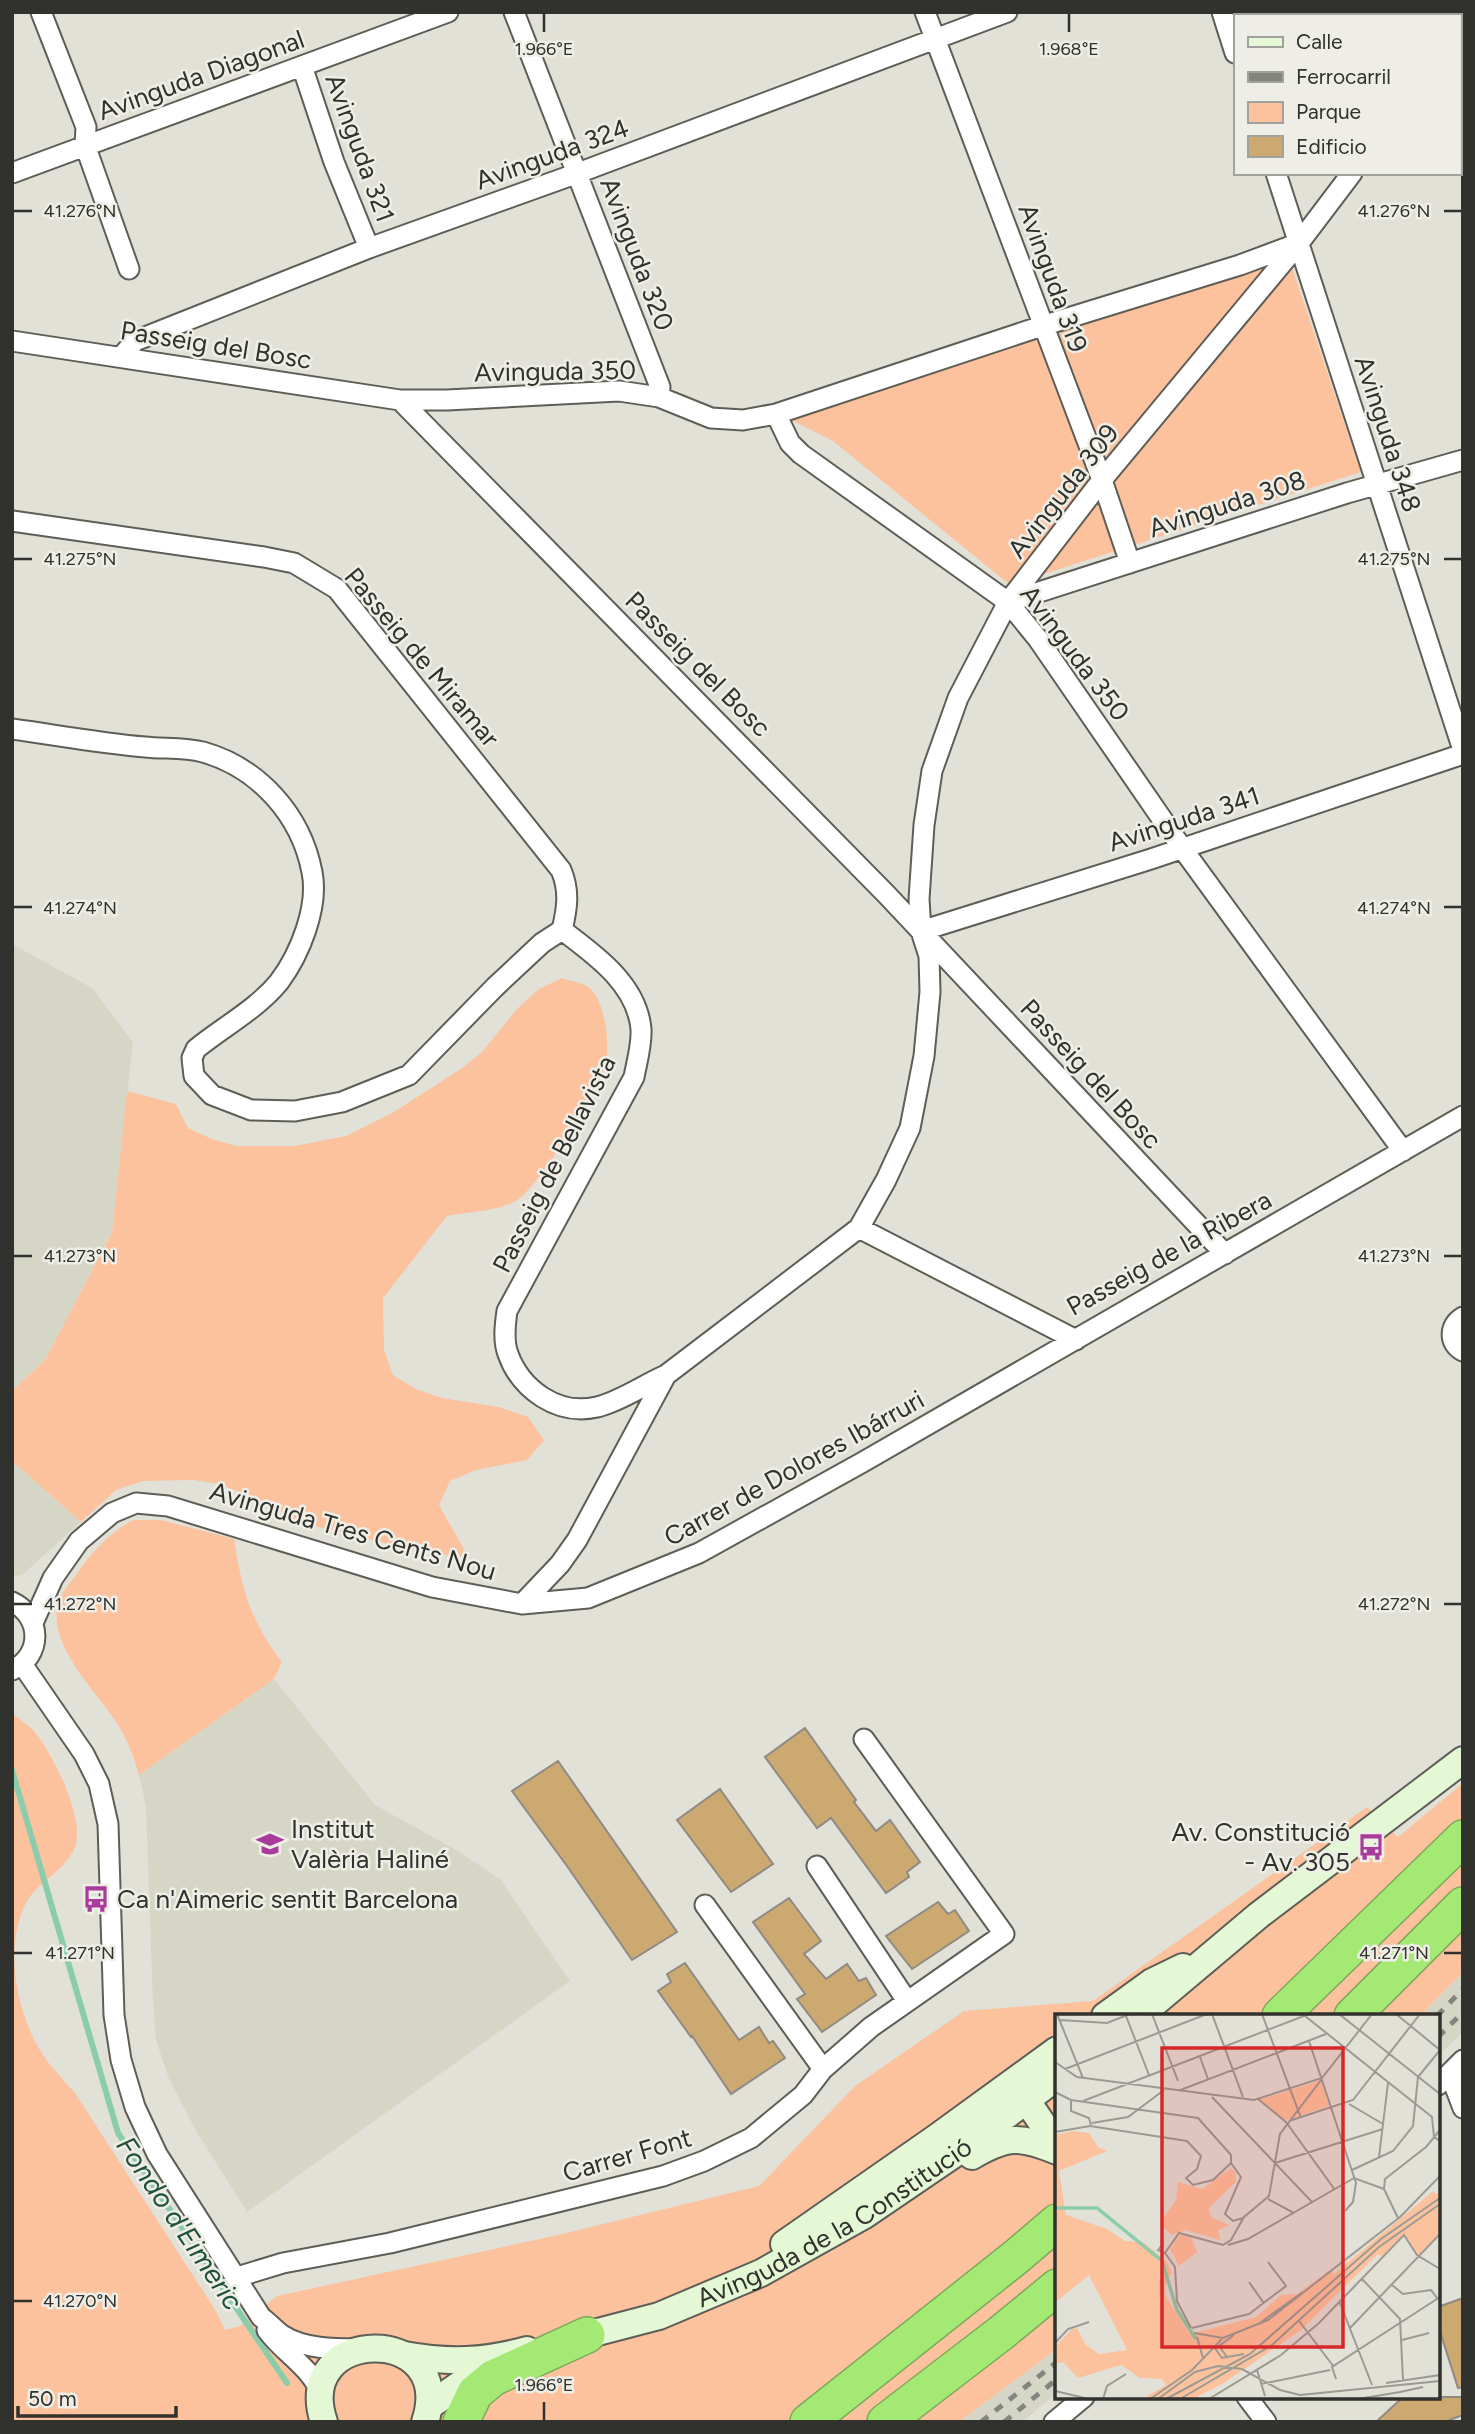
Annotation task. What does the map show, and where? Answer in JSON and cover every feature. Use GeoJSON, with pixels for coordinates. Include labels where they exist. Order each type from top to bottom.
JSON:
{"type":"FeatureCollection","features":[{"type":"Feature","properties":{"kind":"highway"},"geometry":{"type":"LineString","coordinates":[[1282,2014],[1463,1838]]}},
{"type":"Feature","properties":{"kind":"highway"},"geometry":{"type":"LineString","coordinates":[[1354,2014],[1463,1905]]}},
{"type":"Feature","properties":{"kind":"highway"},"geometry":{"type":"LineString","coordinates":[[808,2422],[1016,2258],[1055,2224]]}},
{"type":"Feature","properties":{"kind":"highway"},"geometry":{"type":"LineString","coordinates":[[885,2422],[1055,2289]]}},
{"type":"Feature","properties":{"kind":"highway"},"geometry":{"type":"LineString","coordinates":[[461,2422],[475,2393],[493,2378],[587,2335]]}},
{"type":"Feature","properties":{"kind":"street"},"geometry":{"type":"LineString","coordinates":[[41,12],[86,127],[85,145],[129,269]]}},
{"type":"Feature","properties":{"kind":"street","name":"Avinguda Diagonal"},"geometry":{"type":"LineString","coordinates":[[12,173],[448,12]]}},
{"type":"Feature","properties":{"kind":"street","name":"Avinguda 320"},"geometry":{"type":"LineString","coordinates":[[514,12],[660,387],[659,397]]}},
{"type":"Feature","properties":{"kind":"street","name":"Avinguda 319"},"geometry":{"type":"LineString","coordinates":[[925,12],[1102,480],[1130,563]]}},
{"type":"Feature","properties":{"kind":"street","name":"Avinguda 324"},"geometry":{"type":"LineString","coordinates":[[121,357],[135,341],[369,248],[578,173],[1007,12]]}},
{"type":"Feature","properties":{"kind":"street"},"geometry":{"type":"LineString","coordinates":[[1222,12],[1234,50]]}},
{"type":"Feature","properties":{"kind":"street","name":"Avinguda 321"},"geometry":{"type":"LineString","coordinates":[[302,66],[334,162],[369,248]]}},
{"type":"Feature","properties":{"kind":"street","name":"Avinguda 348"},"geometry":{"type":"LineString","coordinates":[[1277,175],[1463,752]]}},
{"type":"Feature","properties":{"kind":"street","name":"Avinguda 309"},"geometry":{"type":"LineString","coordinates":[[921,931],[920,876],[932,771],[958,698],[1008,602],[1102,480],[1299,243],[1350,175]]}},
{"type":"Feature","properties":{"kind":"street"},"geometry":{"type":"LineString","coordinates":[[776,414],[1042,326],[1240,265],[1299,243]]}},
{"type":"Feature","properties":{"kind":"street","name":"Passeig del Bosc"},"geometry":{"type":"LineString","coordinates":[[13,342],[400,400],[921,931],[1225,1254]]}},
{"type":"Feature","properties":{"kind":"street","name":"Avinguda 350"},"geometry":{"type":"LineString","coordinates":[[400,400],[619,391],[659,397],[711,418],[743,420],[776,414],[790,443],[802,454],[1008,602],[1038,639],[1182,848],[1403,1151]]}},
{"type":"Feature","properties":{"kind":"street","name":"Avinguda 308"},"geometry":{"type":"LineString","coordinates":[[1008,602],[1463,460]]}},
{"type":"Feature","properties":{"kind":"street","name":"Passeig de Miramar"},"geometry":{"type":"LineString","coordinates":[[12,521],[294,563],[337,589],[561,870],[568,885],[567,909],[562,930]]}},
{"type":"Feature","properties":{"kind":"street"},"geometry":{"type":"LineString","coordinates":[[12,729],[143,747],[202,751],[242,768],[271,792],[296,825],[313,874],[311,916],[299,951],[278,982],[254,1006],[196,1049],[192,1058],[194,1076],[212,1095],[251,1110],[295,1111],[342,1102],[409,1075],[495,987],[542,943],[562,930]]}},
{"type":"Feature","properties":{"kind":"street","name":"Avinguda 341"},"geometry":{"type":"LineString","coordinates":[[921,931],[1182,848],[1463,752]]}},
{"type":"Feature","properties":{"kind":"street","name":"Passeig de Bellavista"},"geometry":{"type":"LineString","coordinates":[[562,930],[616,975],[632,998],[640,1029],[640,1048],[634,1077],[506,1311],[504,1330],[507,1352],[516,1371],[531,1390],[556,1405],[576,1410],[598,1407],[666,1375]]}},
{"type":"Feature","properties":{"kind":"street","name":"Avinguda Tres Cents Nou"},"geometry":{"type":"LineString","coordinates":[[17,1667],[33,1649],[36,1636],[33,1623],[49,1583],[79,1541],[112,1513],[136,1503],[168,1506],[432,1587],[522,1604],[560,1564],[577,1540],[666,1375],[859,1228],[886,1180],[910,1128],[924,1056],[930,992],[929,956],[921,931]]}},
{"type":"Feature","properties":{"kind":"street","name":"Passeig de la Ribera"},"geometry":{"type":"LineString","coordinates":[[859,1228],[1076,1340],[1463,1116]]}},
{"type":"Feature","properties":{"kind":"street"},"geometry":{"type":"LineString","coordinates":[[1463,1317],[1452,1330],[1452,1340],[1463,1351]]}},
{"type":"Feature","properties":{"kind":"street","name":"Carrer de Dolores Ibárruri"},"geometry":{"type":"LineString","coordinates":[[522,1604],[588,1598],[699,1553],[1076,1340]]}},
{"type":"Feature","properties":{"kind":"street"},"geometry":{"type":"LineString","coordinates":[[12,1599],[49,1583]]}},
{"type":"Feature","properties":{"kind":"street"},"geometry":{"type":"LineString","coordinates":[[12,1599],[25,1609],[33,1623]]}},
{"type":"Feature","properties":{"kind":"street"},"geometry":{"type":"LineString","coordinates":[[17,1667],[84,1754],[99,1784],[108,1824],[114,2015],[121,2060],[135,2107],[157,2154],[279,2346],[309,2374],[318,2385],[321,2395]]}},
{"type":"Feature","properties":{"kind":"street","name":"Carrer Font"},"geometry":{"type":"LineString","coordinates":[[237,2277],[283,2263],[390,2243],[663,2176],[694,2165],[751,2138],[803,2095],[823,2069],[871,2027],[1004,1934],[864,1739]]}},
{"type":"Feature","properties":{"kind":"street"},"geometry":{"type":"LineString","coordinates":[[1154,2008],[1210,1954],[1463,1760]]}},
{"type":"Feature","properties":{"kind":"street"},"geometry":{"type":"LineString","coordinates":[[817,1866],[907,2001]]}},
{"type":"Feature","properties":{"kind":"street"},"geometry":{"type":"LineString","coordinates":[[705,1905],[823,2069]]}},
{"type":"Feature","properties":{"kind":"street"},"geometry":{"type":"LineString","coordinates":[[1108,2014],[1152,1982],[1210,1954]]}},
{"type":"Feature","properties":{"kind":"street","name":"Avinguda de la Constitució"},"geometry":{"type":"LineString","coordinates":[[860,2205],[1055,2052]]}},
{"type":"Feature","properties":{"kind":"street"},"geometry":{"type":"LineString","coordinates":[[1450,2073],[1463,2108]]}},
{"type":"Feature","properties":{"kind":"street","name":"Avinguda de la Constitució"},"geometry":{"type":"LineString","coordinates":[[495,2359],[659,2316],[761,2273],[860,2205],[1021,2105],[1055,2079]]}},
{"type":"Feature","properties":{"kind":"street"},"geometry":{"type":"LineString","coordinates":[[1021,2105],[1029,2105],[1055,2142]]}},
{"type":"Feature","properties":{"kind":"street"},"geometry":{"type":"LineString","coordinates":[[860,2205],[909,2194],[982,2150],[1009,2139],[1031,2140],[1055,2150]]}},
{"type":"Feature","properties":{"kind":"street"},"geometry":{"type":"LineString","coordinates":[[261,2317],[283,2335],[318,2347],[383,2347],[404,2355],[436,2361],[495,2359]]}},
{"type":"Feature","properties":{"kind":"street"},"geometry":{"type":"LineString","coordinates":[[324,2422],[320,2406],[324,2381],[331,2369],[347,2355],[360,2349]]}},
{"type":"Feature","properties":{"kind":"street"},"geometry":{"type":"LineString","coordinates":[[404,2355],[425,2380],[427,2414]]}},
{"type":"Feature","properties":{"kind":"street"},"geometry":{"type":"LineString","coordinates":[[427,2414],[495,2359]]}},
{"type":"Feature","properties":{"kind":"street"},"geometry":{"type":"LineString","coordinates":[[1054,2422],[1082,2399]]}},
{"type":"Feature","properties":{"kind":"street"},"geometry":{"type":"LineString","coordinates":[[1249,2399],[1266,2422]]}},
{"type":"Feature","properties":{"kind":"shaded area"},"geometry":{"type":"Polygon","coordinates":[[[12,944],[92,988],[133,1042],[112,1233],[45,1360],[12,1391],[12,944]]]}},
{"type":"Feature","properties":{"kind":"shaded area"},"geometry":{"type":"Polygon","coordinates":[[[12,1461],[81,1522],[22,1575],[12,1576],[12,1461]]]}},
{"type":"Feature","properties":{"kind":"shaded area"},"geometry":{"type":"Polygon","coordinates":[[[274,1679],[375,1805],[458,1851],[500,1879],[570,1981],[247,2212],[196,2131],[169,2079],[156,2040],[146,1806],[139,1775],[274,1679]]]}},
{"type":"Feature","properties":{"kind":"shaded area"},"geometry":{"type":"Polygon","coordinates":[[[1463,1972],[1463,2032],[1440,2054],[1440,2014],[1422,2014],[1463,1972]]]}},
{"type":"Feature","properties":{"kind":"shaded area"},"geometry":{"type":"Polygon","coordinates":[[[1055,2350],[1055,2395],[1022,2422],[959,2422],[1055,2350]]]}},
{"type":"Feature","properties":{"kind":"green space"},"geometry":{"type":"Polygon","coordinates":[[[1288,256],[1361,472],[1010,585],[833,441],[791,420],[1288,256]]]}},
{"type":"Feature","properties":{"kind":"green space"},"geometry":{"type":"Polygon","coordinates":[[[562,978],[585,985],[594,993],[599,1001],[607,1033],[606,1062],[582,1113],[542,1173],[520,1198],[505,1206],[447,1216],[383,1298],[384,1350],[393,1375],[416,1389],[442,1398],[499,1407],[528,1417],[544,1440],[527,1460],[476,1470],[450,1481],[439,1505],[469,1558],[417,1551],[319,1527],[294,1519],[266,1503],[219,1484],[194,1480],[143,1481],[116,1490],[81,1522],[12,1461],[12,1391],[45,1360],[112,1233],[127,1091],[176,1104],[188,1128],[237,1146],[294,1146],[346,1136],[394,1112],[462,1068],[482,1052],[517,1009],[539,989],[562,978]]]}},
{"type":"Feature","properties":{"kind":"green space"},"geometry":{"type":"Polygon","coordinates":[[[133,1520],[161,1520],[234,1539],[249,1604],[262,1632],[282,1662],[274,1679],[139,1775],[122,1731],[67,1652],[57,1620],[58,1603],[64,1590],[96,1549],[133,1520]]]}},
{"type":"Feature","properties":{"kind":"green space"},"geometry":{"type":"Polygon","coordinates":[[[12,1713],[33,1730],[58,1769],[72,1803],[77,1835],[71,1855],[31,1896],[19,1920],[14,1959],[19,1998],[25,2018],[41,2052],[75,2093],[216,2311],[225,2330],[240,2326],[277,2296],[558,2235],[759,2186],[855,2086],[964,2011],[1093,2001],[1367,1807],[1398,1837],[1463,1783],[1463,1972],[1422,2014],[1055,2014],[1055,2350],[959,2422],[12,2422],[12,1713]]]}},
{"type":"Feature","properties":{"kind":"building"},"geometry":{"type":"Polygon","coordinates":[[[805,1728],[876,1831],[890,1820],[920,1862],[907,1872],[909,1877],[886,1893],[831,1818],[817,1828],[765,1757],[805,1728]]]}},
{"type":"Feature","properties":{"kind":"building"},"geometry":{"type":"Polygon","coordinates":[[[558,1761],[677,1932],[632,1960],[512,1791],[558,1761]]]}},
{"type":"Feature","properties":{"kind":"building"},"geometry":{"type":"Polygon","coordinates":[[[720,1789],[773,1864],[731,1892],[677,1820],[720,1789]]]}},
{"type":"Feature","properties":{"kind":"building"},"geometry":{"type":"Polygon","coordinates":[[[789,1898],[821,1941],[804,1954],[826,1979],[847,1964],[859,1981],[866,1978],[876,1995],[822,2032],[797,1999],[805,1994],[753,1922],[789,1898]]]}},
{"type":"Feature","properties":{"kind":"building"},"geometry":{"type":"Polygon","coordinates":[[[938,1902],[948,1914],[955,1910],[969,1931],[912,1969],[886,1936],[938,1902]]]}},
{"type":"Feature","properties":{"kind":"building"},"geometry":{"type":"Polygon","coordinates":[[[685,1963],[739,2040],[759,2027],[769,2043],[773,2041],[785,2058],[731,2094],[658,1991],[671,1982],[667,1974],[685,1963]]]}},
{"type":"Feature","properties":{"kind":"building"},"geometry":{"type":"Polygon","coordinates":[[[1463,2298],[1463,2387],[1458,2388],[1440,2331],[1440,2306],[1463,2298]]]}},
{"type":"Feature","properties":{"kind":"building"},"geometry":{"type":"Polygon","coordinates":[[[1463,2397],[1463,2415],[1444,2422],[1376,2422],[1401,2399],[1463,2397]]]}},
{"type":"Feature","properties":{"kind":"waterway","name":"Fondo d'Eimeric"},"geometry":{"type":"LineString","coordinates":[[12,1770],[118,2133],[287,2383]]}},
{"type":"Feature","properties":{"kind":"railway"},"geometry":{"type":"LineString","coordinates":[[1439,2014],[1463,1989]]}},
{"type":"Feature","properties":{"kind":"railway"},"geometry":{"type":"LineString","coordinates":[[1440,2035],[1463,2012]]}},
{"type":"Feature","properties":{"kind":"railway"},"geometry":{"type":"LineString","coordinates":[[981,2422],[1055,2364]]}},
{"type":"Feature","properties":{"kind":"railway"},"geometry":{"type":"LineString","coordinates":[[1004,2422],[1055,2381]]}},
{"type":"Feature","properties":{"kind":"place","name":"Institut Valèria Haliné"},"geometry":{"type":"Point","coordinates":[270,1844]}},
{"type":"Feature","properties":{"kind":"place","name":"Av. Constitució - Av. 305"},"geometry":{"type":"Point","coordinates":[1371,1847]}},
{"type":"Feature","properties":{"kind":"place","name":"Ca n'Aimeric sentit Barcelona"},"geometry":{"type":"Point","coordinates":[96,1899]}}]}
